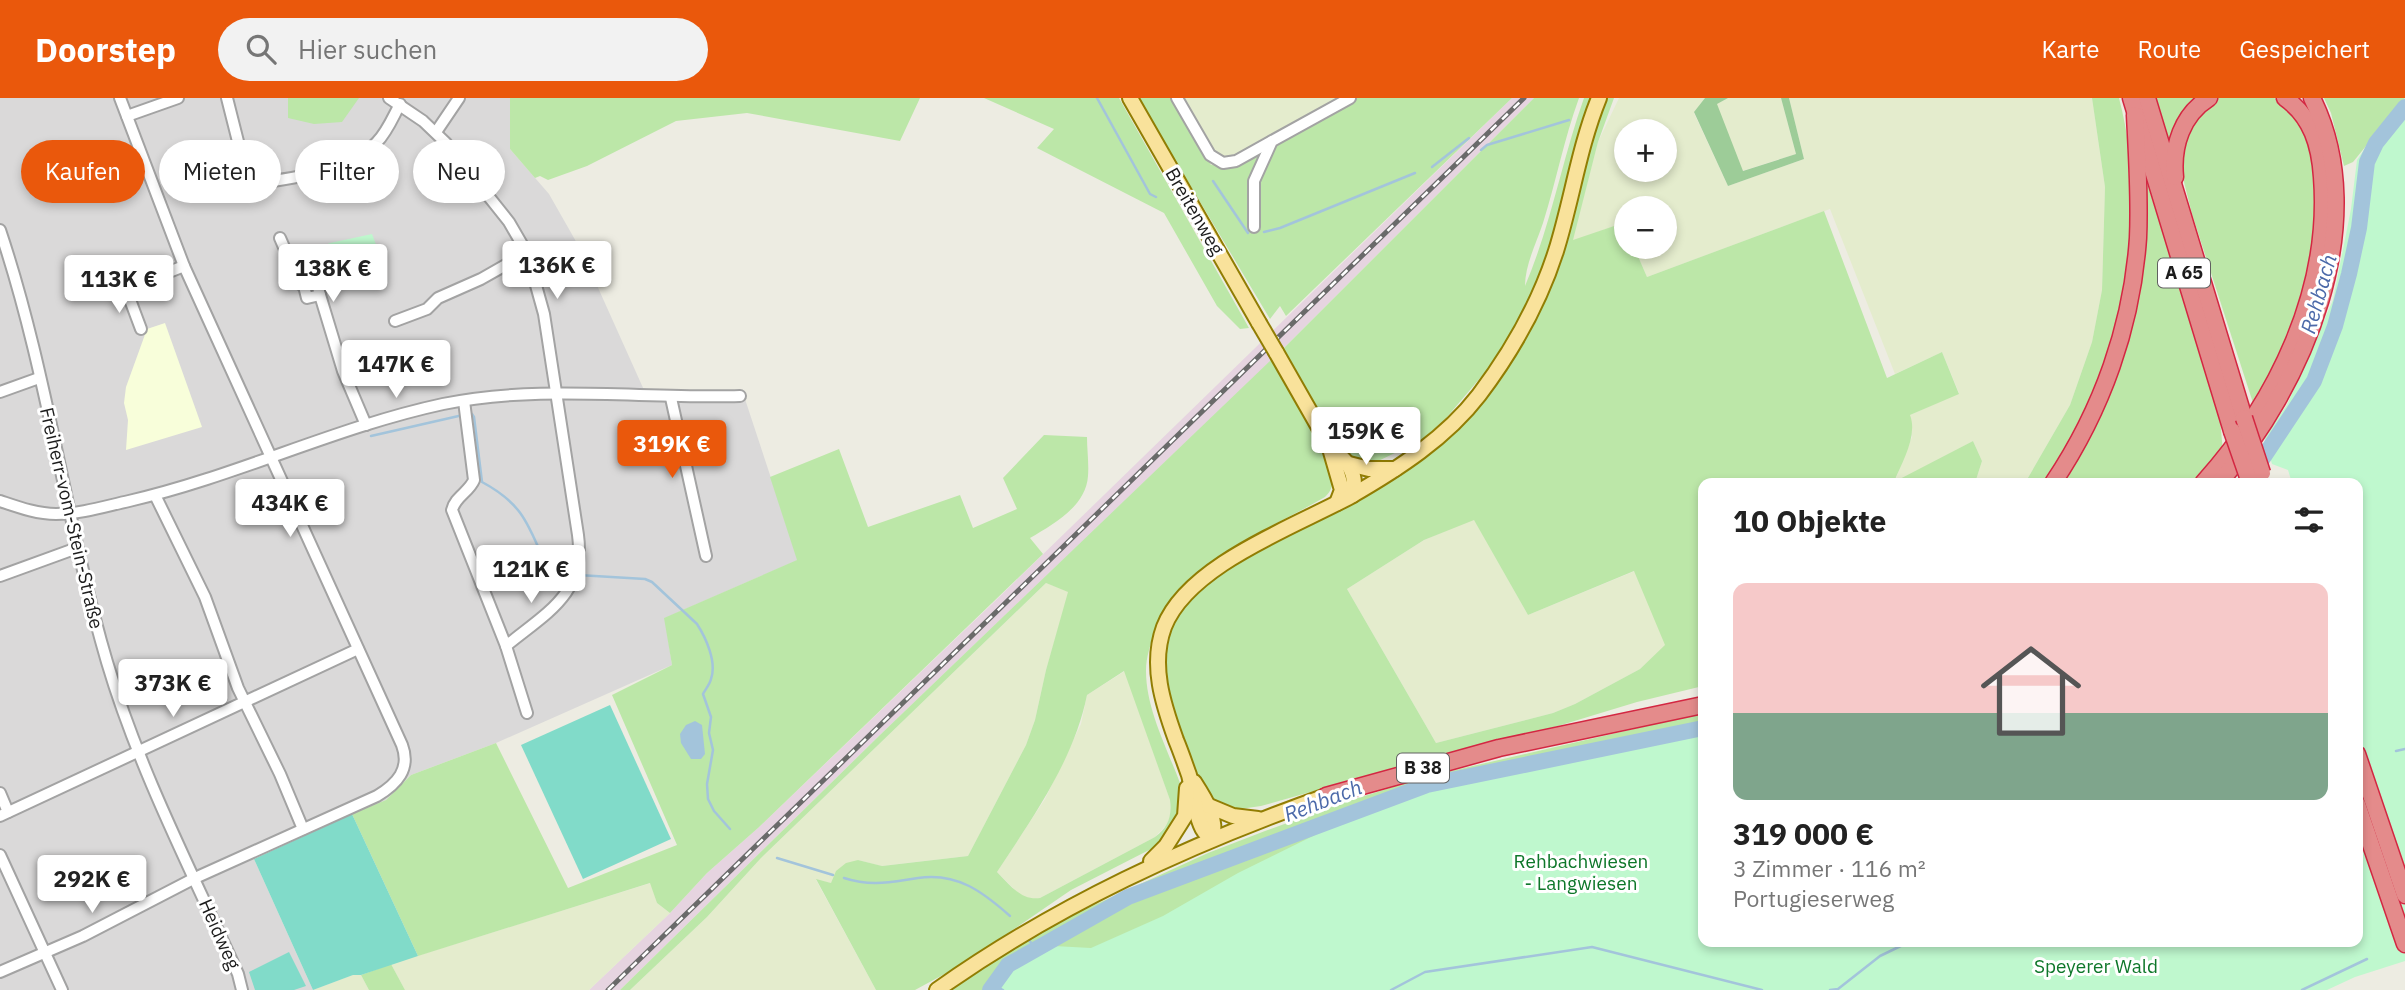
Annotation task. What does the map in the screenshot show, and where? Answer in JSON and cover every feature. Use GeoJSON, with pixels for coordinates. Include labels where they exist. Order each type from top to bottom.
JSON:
{"type":"FeatureCollection","features":[{"type":"Feature","properties":{"kind":"highway","name":"A 65"},"geometry":{"type":"LineString","coordinates":[[2131,98],[2232,431],[2258,478]]}},
{"type":"Feature","properties":{"kind":"highway","name":"A 65"},"geometry":{"type":"LineString","coordinates":[[2147,98],[2244,418],[2259,478]]}},
{"type":"Feature","properties":{"kind":"highway"},"geometry":{"type":"LineString","coordinates":[[2178,207],[2176,145],[2190,114],[2209,98]]}},
{"type":"Feature","properties":{"kind":"highway"},"geometry":{"type":"LineString","coordinates":[[2207,478],[2242,435],[2268,394],[2294,339],[2316,276],[2323,223],[2320,155],[2309,123],[2298,108],[2285,98]]}},
{"type":"Feature","properties":{"kind":"highway"},"geometry":{"type":"LineString","coordinates":[[2223,478],[2250,445],[2284,388],[2316,314],[2327,278],[2334,222],[2334,177],[2327,136],[2312,98]]}},
{"type":"Feature","properties":{"kind":"highway"},"geometry":{"type":"LineString","coordinates":[[2056,478],[2097,404],[2115,358],[2127,311],[2138,239],[2136,115]]}},
{"type":"Feature","properties":{"kind":"highway","name":"B 38"},"geometry":{"type":"LineString","coordinates":[[1326,796],[1499,748],[1698,699]]}},
{"type":"Feature","properties":{"kind":"highway"},"geometry":{"type":"LineString","coordinates":[[1577,731],[1698,706]]}},
{"type":"Feature","properties":{"kind":"highway"},"geometry":{"type":"LineString","coordinates":[[2363,779],[2405,944]]}},
{"type":"Feature","properties":{"kind":"highway"},"geometry":{"type":"LineString","coordinates":[[2363,814],[2377,837]]}},
{"type":"Feature","properties":{"kind":"highway"},"geometry":{"type":"LineString","coordinates":[[2387,865],[2405,895]]}},
{"type":"Feature","properties":{"kind":"main road","name":"Breitenweg"},"geometry":{"type":"LineString","coordinates":[[1130,98],[1329,444]]}},
{"type":"Feature","properties":{"kind":"main road"},"geometry":{"type":"LineString","coordinates":[[1344,496],[1396,469],[1428,446],[1478,397],[1515,345],[1532,313],[1557,249],[1580,153],[1599,98]]}},
{"type":"Feature","properties":{"kind":"main road"},"geometry":{"type":"LineString","coordinates":[[1329,444],[1344,496]]}},
{"type":"Feature","properties":{"kind":"main road"},"geometry":{"type":"LineString","coordinates":[[1329,444],[1349,464],[1355,482],[1344,496]]}},
{"type":"Feature","properties":{"kind":"main road"},"geometry":{"type":"LineString","coordinates":[[1349,464],[1369,469],[1396,469]]}},
{"type":"Feature","properties":{"kind":"main road","name":"B 38"},"geometry":{"type":"LineString","coordinates":[[1212,839],[1203,831],[1188,773],[1163,704],[1158,654],[1164,629],[1177,602],[1201,578],[1344,496]]}},
{"type":"Feature","properties":{"kind":"main road","name":"B 38"},"geometry":{"type":"LineString","coordinates":[[1188,773],[1209,806],[1215,830],[1212,839]]}},
{"type":"Feature","properties":{"kind":"main road","name":"B 38"},"geometry":{"type":"LineString","coordinates":[[1144,868],[1166,846],[1185,816],[1188,773]]}},
{"type":"Feature","properties":{"kind":"main road","name":"B 38"},"geometry":{"type":"LineString","coordinates":[[937,990],[1060,912],[1144,868],[1261,819],[1326,796]]}},
{"type":"Feature","properties":{"kind":"main road","name":"B 38"},"geometry":{"type":"LineString","coordinates":[[1209,806],[1233,816],[1261,819]]}},
{"type":"Feature","properties":{"kind":"street"},"geometry":{"type":"LineString","coordinates":[[0,972],[110,924],[195,878],[388,789],[401,777],[405,765],[406,755],[402,745],[184,265],[120,98]]}},
{"type":"Feature","properties":{"kind":"street"},"geometry":{"type":"LineString","coordinates":[[127,116],[178,98]]}},
{"type":"Feature","properties":{"kind":"street"},"geometry":{"type":"LineString","coordinates":[[227,98],[249,185],[318,172],[353,160],[380,140],[400,104]]}},
{"type":"Feature","properties":{"kind":"street"},"geometry":{"type":"LineString","coordinates":[[389,98],[436,132],[509,222],[527,253],[542,303],[580,548],[577,574],[562,598],[506,646]]}},
{"type":"Feature","properties":{"kind":"street"},"geometry":{"type":"LineString","coordinates":[[436,132],[459,98]]}},
{"type":"Feature","properties":{"kind":"street"},"geometry":{"type":"LineString","coordinates":[[1177,98],[1210,155],[1223,163],[1236,162],[1350,98]]}},
{"type":"Feature","properties":{"kind":"street"},"geometry":{"type":"LineString","coordinates":[[1254,227],[1254,181],[1272,141]]}},
{"type":"Feature","properties":{"kind":"street","name":"Freiherr-vom-Stein-Straße"},"geometry":{"type":"LineString","coordinates":[[0,230],[18,289],[77,548],[107,663],[138,752],[195,878]]}},
{"type":"Feature","properties":{"kind":"street"},"geometry":{"type":"LineString","coordinates":[[280,238],[300,284],[304,286],[307,298],[320,295],[343,370],[366,425]]}},
{"type":"Feature","properties":{"kind":"street"},"geometry":{"type":"LineString","coordinates":[[395,321],[426,309],[438,298],[481,279],[527,253]]}},
{"type":"Feature","properties":{"kind":"street"},"geometry":{"type":"LineString","coordinates":[[141,329],[126,289],[184,265]]}},
{"type":"Feature","properties":{"kind":"street"},"geometry":{"type":"LineString","coordinates":[[0,392],[39,378]]}},
{"type":"Feature","properties":{"kind":"street"},"geometry":{"type":"LineString","coordinates":[[0,501],[40,513],[69,513],[206,481],[366,425],[557,395],[671,398],[740,396]]}},
{"type":"Feature","properties":{"kind":"street"},"geometry":{"type":"LineString","coordinates":[[671,398],[706,556]]}},
{"type":"Feature","properties":{"kind":"street"},"geometry":{"type":"LineString","coordinates":[[465,410],[474,480],[471,487],[453,504],[452,510],[506,646],[527,713]]}},
{"type":"Feature","properties":{"kind":"street"},"geometry":{"type":"LineString","coordinates":[[155,495],[205,597],[245,703],[280,774],[303,829]]}},
{"type":"Feature","properties":{"kind":"street"},"geometry":{"type":"LineString","coordinates":[[0,576],[77,548]]}},
{"type":"Feature","properties":{"kind":"street"},"geometry":{"type":"LineString","coordinates":[[0,793],[4,814],[358,649]]}},
{"type":"Feature","properties":{"kind":"street"},"geometry":{"type":"LineString","coordinates":[[0,855],[62,990]]}},
{"type":"Feature","properties":{"kind":"street","name":"Heidweg"},"geometry":{"type":"LineString","coordinates":[[195,878],[238,974],[242,990]]}},
{"type":"Feature","properties":{"kind":"shaded area"},"geometry":{"type":"Polygon","coordinates":[[[0,98],[510,98],[510,149],[549,194],[582,252],[644,390],[743,393],[798,560],[665,618],[672,665],[496,743],[411,775],[386,800],[254,859],[313,990],[0,990],[0,98]]]}},
{"type":"Feature","properties":{"kind":"shaded area"},"geometry":{"type":"Polygon","coordinates":[[[1172,98],[1362,98],[1233,166],[1211,165],[1172,98]]]}},
{"type":"Feature","properties":{"kind":"shaded area"},"geometry":{"type":"Polygon","coordinates":[[[1512,98],[1534,98],[1282,350],[881,734],[620,990],[589,990],[670,913],[707,873],[758,828],[993,603],[1512,98]]]}},
{"type":"Feature","properties":{"kind":"shaded area"},"geometry":{"type":"Polygon","coordinates":[[[1619,98],[1705,98],[1694,113],[1728,186],[1804,159],[1789,98],[2092,98],[2105,187],[2102,290],[2092,342],[2070,405],[2028,478],[1977,478],[1982,461],[1973,441],[1903,478],[1896,478],[1912,437],[1910,415],[1959,393],[1942,352],[1895,374],[1830,209],[1647,277],[1639,259],[1677,259],[1677,196],[1614,196],[1614,226],[1572,241],[1598,142],[1619,98]]]}},
{"type":"Feature","properties":{"kind":"shaded area"},"geometry":{"type":"Polygon","coordinates":[[[1728,98],[1781,98],[1796,154],[1742,171],[1716,104],[1728,98]]]}},
{"type":"Feature","properties":{"kind":"shaded area"},"geometry":{"type":"Polygon","coordinates":[[[165,323],[202,427],[126,450],[126,387],[147,329],[165,323]]]}},
{"type":"Feature","properties":{"kind":"shaded area"},"geometry":{"type":"Polygon","coordinates":[[[1474,519],[1528,615],[1635,571],[1666,645],[1640,669],[1575,704],[1553,713],[1436,743],[1347,589],[1424,540],[1474,519]]]}},
{"type":"Feature","properties":{"kind":"shaded area"},"geometry":{"type":"Polygon","coordinates":[[[1046,583],[1069,592],[1046,670],[1035,720],[1026,745],[968,856],[881,866],[858,860],[831,883],[816,880],[876,990],[630,990],[707,917],[761,858],[1046,583]]]}},
{"type":"Feature","properties":{"kind":"shaded area"},"geometry":{"type":"Polygon","coordinates":[[[1125,671],[1170,800],[1170,817],[1167,824],[1155,837],[1040,898],[1032,900],[1021,896],[997,872],[1045,799],[1081,724],[1087,695],[1125,671]]]}},
{"type":"Feature","properties":{"kind":"shaded area"},"geometry":{"type":"Polygon","coordinates":[[[610,705],[671,839],[583,879],[521,745],[610,705]]]}},
{"type":"Feature","properties":{"kind":"shaded area"},"geometry":{"type":"Polygon","coordinates":[[[695,721],[702,725],[705,754],[701,759],[691,759],[681,743],[680,734],[686,725],[695,721]]]}},
{"type":"Feature","properties":{"kind":"shaded area"},"geometry":{"type":"Polygon","coordinates":[[[352,814],[418,956],[313,990],[254,859],[352,814]]]}},
{"type":"Feature","properties":{"kind":"shaded area"},"geometry":{"type":"Polygon","coordinates":[[[651,883],[657,903],[670,913],[589,990],[405,990],[391,964],[651,883]]]}},
{"type":"Feature","properties":{"kind":"shaded area"},"geometry":{"type":"Polygon","coordinates":[[[289,952],[306,986],[294,990],[255,990],[249,972],[289,952]]]}},
{"type":"Feature","properties":{"kind":"shaded area"},"geometry":{"type":"Polygon","coordinates":[[[353,975],[361,975],[369,990],[313,990],[353,975]]]}},
{"type":"Feature","properties":{"kind":"green space"},"geometry":{"type":"Polygon","coordinates":[[[288,98],[359,98],[342,122],[314,124],[288,118],[288,98]]]}},
{"type":"Feature","properties":{"kind":"green space"},"geometry":{"type":"Polygon","coordinates":[[[510,98],[920,98],[900,141],[747,113],[676,121],[587,166],[548,180],[540,176],[535,178],[510,149],[510,98]]]}},
{"type":"Feature","properties":{"kind":"green space"},"geometry":{"type":"Polygon","coordinates":[[[984,98],[1119,98],[1249,328],[1240,329],[1217,306],[1164,213],[1037,148],[1054,129],[984,98]]]}},
{"type":"Feature","properties":{"kind":"green space"},"geometry":{"type":"Polygon","coordinates":[[[1138,98],[1172,98],[1211,165],[1233,166],[1355,98],[1512,98],[1286,316],[1280,306],[1270,319],[1138,98]]]}},
{"type":"Feature","properties":{"kind":"green space"},"geometry":{"type":"Polygon","coordinates":[[[1534,98],[1579,98],[1529,262],[1525,286],[1542,240],[1584,98],[1593,98],[1553,242],[1534,294],[1486,371],[1447,417],[1422,440],[1374,463],[1353,459],[1325,422],[1282,350],[1534,98]]]}},
{"type":"Feature","properties":{"kind":"green space"},"geometry":{"type":"Polygon","coordinates":[[[1604,98],[1614,98],[1598,142],[1573,240],[1614,226],[1614,259],[1639,259],[1647,277],[1824,211],[1887,378],[1942,352],[1959,394],[1910,415],[1911,440],[1896,478],[1698,478],[1698,687],[1261,806],[1233,810],[1215,803],[1200,781],[1172,711],[1163,667],[1165,647],[1175,620],[1194,593],[1234,563],[1368,494],[1418,459],[1526,334],[1604,98]],[[1474,520],[1424,540],[1347,589],[1436,743],[1553,713],[1575,704],[1640,669],[1665,645],[1634,571],[1528,615],[1474,520]]]}},
{"type":"Feature","properties":{"kind":"green space"},"geometry":{"type":"Polygon","coordinates":[[[1705,98],[1728,98],[1717,104],[1743,171],[1796,154],[1781,98],[1789,98],[1804,159],[1728,186],[1694,112],[1705,98]]]}},
{"type":"Feature","properties":{"kind":"green space"},"geometry":{"type":"Polygon","coordinates":[[[2092,98],[2119,98],[2129,148],[2132,198],[2130,248],[2123,298],[2110,347],[2092,395],[2070,440],[2046,478],[2028,478],[2070,405],[2092,342],[2102,290],[2105,187],[2092,98]]]}},
{"type":"Feature","properties":{"kind":"green space"},"geometry":{"type":"Polygon","coordinates":[[[2156,98],[2202,98],[2171,155],[2156,98]]]}},
{"type":"Feature","properties":{"kind":"green space"},"geometry":{"type":"Polygon","coordinates":[[[2218,98],[2274,98],[2280,101],[2295,114],[2306,130],[2313,159],[2316,229],[2311,273],[2292,331],[2254,406],[2192,214],[2181,170],[2183,144],[2201,110],[2218,98]]]}},
{"type":"Feature","properties":{"kind":"green space"},"geometry":{"type":"Polygon","coordinates":[[[2324,98],[2405,98],[2353,162],[2344,166],[2331,113],[2324,98]]]}},
{"type":"Feature","properties":{"kind":"green space","name":"Rehbachwiesen - Langwiesen"},"geometry":{"type":"Polygon","coordinates":[[[2405,104],[2405,961],[2355,977],[2327,990],[984,990],[1000,965],[1035,945],[1091,948],[1163,916],[1238,873],[1400,793],[1698,725],[1698,947],[2363,947],[2363,478],[2290,478],[2288,470],[2272,464],[2264,437],[2287,405],[2333,300],[2351,209],[2357,160],[2367,145],[2405,104]]]}},
{"type":"Feature","properties":{"kind":"green space"},"geometry":{"type":"Polygon","coordinates":[[[2144,174],[2219,408],[2223,452],[2200,478],[2063,478],[2095,422],[2123,359],[2134,314],[2143,221],[2144,174]]]}},
{"type":"Feature","properties":{"kind":"green space"},"geometry":{"type":"Polygon","coordinates":[[[372,234],[380,255],[379,268],[322,283],[321,277],[331,275],[323,246],[372,234]]]}},
{"type":"Feature","properties":{"kind":"green space"},"geometry":{"type":"Polygon","coordinates":[[[1272,359],[1318,439],[1331,471],[1332,483],[1325,497],[1252,536],[1206,566],[1186,584],[1169,605],[1156,629],[1147,660],[1149,700],[1180,783],[1181,816],[1167,837],[1151,849],[1071,890],[963,964],[915,990],[876,990],[816,879],[831,883],[836,871],[846,863],[858,860],[882,866],[968,856],[1026,745],[1035,720],[1068,592],[1046,583],[761,858],[707,917],[630,990],[620,990],[881,734],[1272,359]],[[1124,671],[1087,695],[1073,742],[1051,787],[997,872],[1021,894],[1040,898],[1155,837],[1168,821],[1170,800],[1124,671]]]}},
{"type":"Feature","properties":{"kind":"green space"},"geometry":{"type":"Polygon","coordinates":[[[1044,435],[1087,437],[1088,471],[1086,487],[1075,505],[1030,538],[1043,554],[758,828],[707,873],[670,913],[657,903],[650,883],[418,956],[352,814],[386,800],[411,775],[496,743],[568,888],[677,845],[612,695],[672,665],[664,618],[797,560],[770,477],[839,449],[868,527],[960,495],[973,528],[1017,509],[1003,478],[1044,435]]]}},
{"type":"Feature","properties":{"kind":"green space"},"geometry":{"type":"Polygon","coordinates":[[[1973,441],[1982,461],[1977,478],[1902,478],[1973,441]]]}},
{"type":"Feature","properties":{"kind":"green space"},"geometry":{"type":"Polygon","coordinates":[[[1698,714],[1698,742],[1124,990],[950,990],[1042,929],[1208,853],[1342,803],[1425,777],[1698,714]]]}},
{"type":"Feature","properties":{"kind":"green space"},"geometry":{"type":"Polygon","coordinates":[[[391,964],[405,990],[369,990],[361,975],[391,964]]]}},
{"type":"Feature","properties":{"kind":"waterway"},"geometry":{"type":"LineString","coordinates":[[1097,98],[1150,194],[1156,197]]}},
{"type":"Feature","properties":{"kind":"waterway","name":"Rehbach"},"geometry":{"type":"LineString","coordinates":[[2253,473],[2314,381],[2335,326],[2349,274],[2359,228],[2367,162],[2376,143],[2405,107]]}},
{"type":"Feature","properties":{"kind":"waterway"},"geometry":{"type":"LineString","coordinates":[[1481,150],[1487,145],[1569,120]]}},
{"type":"Feature","properties":{"kind":"waterway"},"geometry":{"type":"LineString","coordinates":[[1432,167],[1469,138]]}},
{"type":"Feature","properties":{"kind":"waterway"},"geometry":{"type":"LineString","coordinates":[[1264,232],[1415,173]]}},
{"type":"Feature","properties":{"kind":"waterway"},"geometry":{"type":"LineString","coordinates":[[1213,181],[1248,233]]}},
{"type":"Feature","properties":{"kind":"waterway"},"geometry":{"type":"LineString","coordinates":[[371,436],[463,415]]}},
{"type":"Feature","properties":{"kind":"waterway"},"geometry":{"type":"LineString","coordinates":[[469,415],[474,417],[482,482],[508,499],[517,509],[530,529],[548,570],[554,575],[572,575]]}},
{"type":"Feature","properties":{"kind":"waterway"},"geometry":{"type":"LineString","coordinates":[[578,575],[645,579],[652,582],[697,624],[710,650],[713,665],[710,681],[703,694],[711,717],[709,733],[713,750],[707,784],[708,799],[714,811],[730,829]]}},
{"type":"Feature","properties":{"kind":"waterway","name":"Rehbach"},"geometry":{"type":"LineString","coordinates":[[990,990],[1008,965],[1128,897],[1427,785],[1698,729]]}},
{"type":"Feature","properties":{"kind":"waterway"},"geometry":{"type":"LineString","coordinates":[[2396,751],[2405,749]]}},
{"type":"Feature","properties":{"kind":"waterway"},"geometry":{"type":"LineString","coordinates":[[777,858],[833,875]]}},
{"type":"Feature","properties":{"kind":"waterway"},"geometry":{"type":"LineString","coordinates":[[844,878],[872,883],[945,878],[979,892],[1010,916]]}},
{"type":"Feature","properties":{"kind":"waterway"},"geometry":{"type":"LineString","coordinates":[[1029,940],[1035,948]]}},
{"type":"Feature","properties":{"kind":"waterway"},"geometry":{"type":"LineString","coordinates":[[1391,990],[1425,972],[1592,947],[1762,990]]}},
{"type":"Feature","properties":{"kind":"waterway"},"geometry":{"type":"LineString","coordinates":[[1830,990],[1838,989],[1880,956],[1899,947]]}},
{"type":"Feature","properties":{"kind":"waterway"},"geometry":{"type":"LineString","coordinates":[[2302,990],[2367,959]]}},
{"type":"Feature","properties":{"kind":"railway"},"geometry":{"type":"LineString","coordinates":[[608,990],[1524,98]]}},
{"type":"Feature","properties":{"kind":"park label","name":"Speyerer Wald"},"geometry":{"type":"Point","coordinates":[2096,966]}}]}
